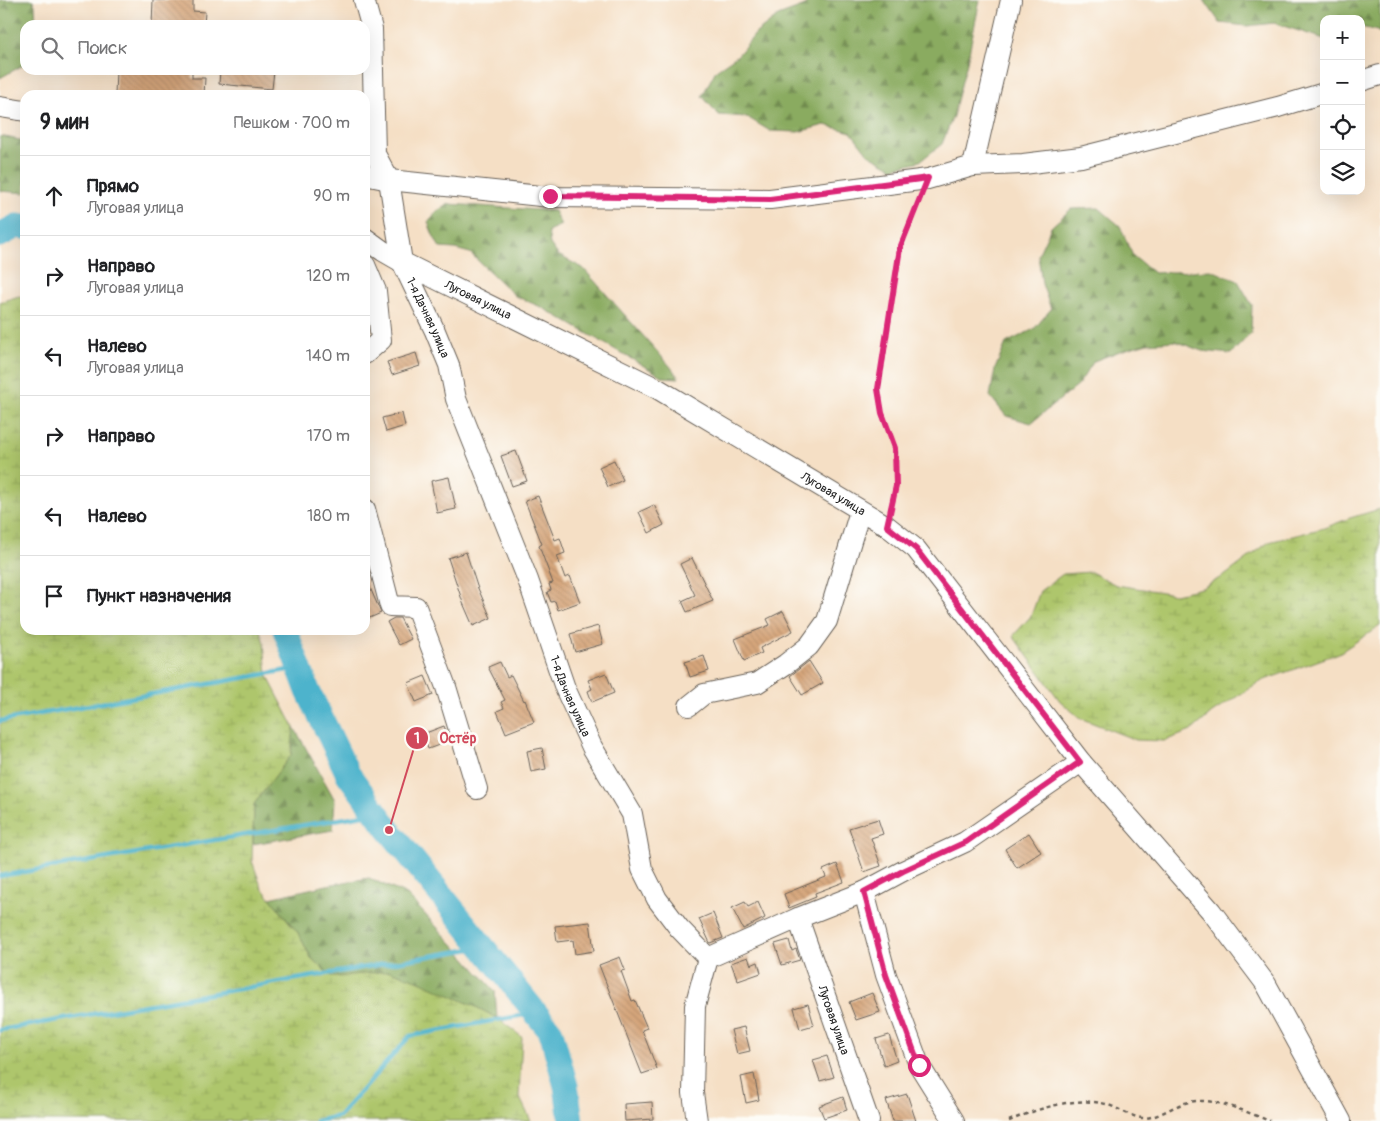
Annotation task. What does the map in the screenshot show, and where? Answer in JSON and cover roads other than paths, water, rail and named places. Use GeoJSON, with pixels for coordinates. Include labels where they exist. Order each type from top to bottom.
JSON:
{"type":"FeatureCollection","features":[{"type":"Feature","properties":{"kind":"street","name":"1-я Дачная улица"},"geometry":{"type":"LineString","coordinates":[[364,0],[370,20]]}},
{"type":"Feature","properties":{"kind":"street"},"geometry":{"type":"LineString","coordinates":[[973,166],[1011,0]]}},
{"type":"Feature","properties":{"kind":"street","name":"1-я Дачная улица"},"geometry":{"type":"LineString","coordinates":[[370,22],[372,29],[375,154],[389,180],[402,262],[448,365],[456,399],[528,580],[565,688],[592,747],[632,814],[642,869],[657,899],[679,928],[708,958]]}},
{"type":"Feature","properties":{"kind":"street"},"geometry":{"type":"LineString","coordinates":[[1365,80],[1380,76]]}},
{"type":"Feature","properties":{"kind":"street"},"geometry":{"type":"LineString","coordinates":[[370,176],[389,180],[550,196],[770,199],[928,178],[973,166],[1023,164],[1081,157],[1278,107],[1320,94]]}},
{"type":"Feature","properties":{"kind":"street"},"geometry":{"type":"LineString","coordinates":[[0,107],[20,111]]}},
{"type":"Feature","properties":{"kind":"street","name":"Луговая улица"},"geometry":{"type":"LineString","coordinates":[[370,242],[402,262],[658,389],[887,526],[916,549],[1080,762],[1211,910],[1266,984],[1341,1121]]}},
{"type":"Feature","properties":{"kind":"street"},"geometry":{"type":"LineString","coordinates":[[370,278],[376,292],[381,340],[370,350]]}},
{"type":"Feature","properties":{"kind":"street"},"geometry":{"type":"LineString","coordinates":[[689,706],[704,694],[757,682],[786,664],[809,646],[827,620],[860,511]]}},
{"type":"Feature","properties":{"kind":"street"},"geometry":{"type":"LineString","coordinates":[[370,528],[390,606],[416,607],[446,686],[477,789]]}},
{"type":"Feature","properties":{"kind":"street"},"geometry":{"type":"LineString","coordinates":[[697,1121],[693,1093],[695,1006],[708,958],[798,918],[864,892],[903,871],[966,842],[1080,762]]}},
{"type":"Feature","properties":{"kind":"street"},"geometry":{"type":"LineString","coordinates":[[864,892],[886,975],[919,1065],[954,1121]]}},
{"type":"Feature","properties":{"kind":"street","name":"Луговая улица"},"geometry":{"type":"LineString","coordinates":[[798,918],[869,1121]]}},
{"type":"Feature","properties":{"kind":"waterway"},"geometry":{"type":"LineString","coordinates":[[0,235],[17,226],[20,226]]}},
{"type":"Feature","properties":{"kind":"waterway"},"geometry":{"type":"LineString","coordinates":[[287,635],[308,691],[348,774],[389,830],[551,1032],[566,1086],[571,1121]]}},
{"type":"Feature","properties":{"kind":"waterway"},"geometry":{"type":"LineString","coordinates":[[0,721],[299,668]]}},
{"type":"Feature","properties":{"kind":"waterway"},"geometry":{"type":"LineString","coordinates":[[0,876],[376,813]]}},
{"type":"Feature","properties":{"kind":"waterway"},"geometry":{"type":"LineString","coordinates":[[0,1030],[483,947]]}},
{"type":"Feature","properties":{"kind":"waterway"},"geometry":{"type":"LineString","coordinates":[[316,1121],[339,1116],[410,1036],[535,1013]]}},
{"type":"Feature","properties":{"kind":"place","name":"Остёр"},"geometry":{"type":"Point","coordinates":[389,830]}}]}
